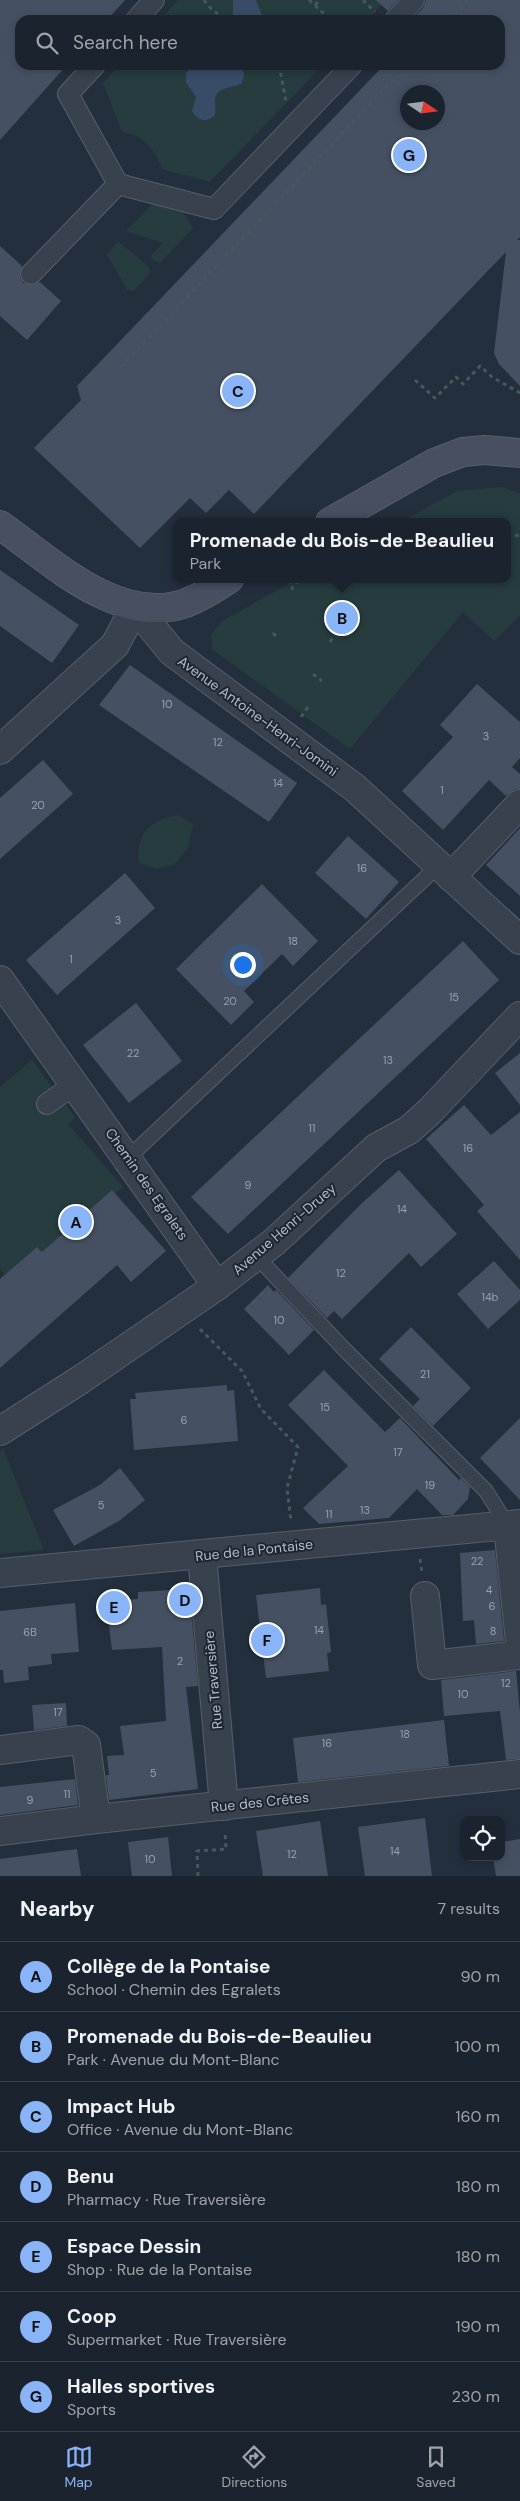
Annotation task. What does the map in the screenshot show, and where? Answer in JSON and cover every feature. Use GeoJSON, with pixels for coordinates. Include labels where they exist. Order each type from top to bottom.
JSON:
{"type":"FeatureCollection","features":[{"type":"Feature","properties":{"kind":"main road"},"geometry":{"type":"LineString","coordinates":[[337,518],[434,464],[463,452],[484,450],[520,453]]}},
{"type":"Feature","properties":{"kind":"main road"},"geometry":{"type":"LineString","coordinates":[[0,525],[101,595],[135,607],[162,608],[185,603],[222,583]]}},
{"type":"Feature","properties":{"kind":"street"},"geometry":{"type":"LineString","coordinates":[[140,15],[154,0]]}},
{"type":"Feature","properties":{"kind":"street"},"geometry":{"type":"LineString","coordinates":[[400,15],[414,0]]}},
{"type":"Feature","properties":{"kind":"street"},"geometry":{"type":"LineString","coordinates":[[90,70],[68,94],[118,184],[214,209],[347,70]]}},
{"type":"Feature","properties":{"kind":"street"},"geometry":{"type":"LineString","coordinates":[[31,274],[118,184]]}},
{"type":"Feature","properties":{"kind":"street"},"geometry":{"type":"LineString","coordinates":[[0,750],[115,645],[135,607]]}},
{"type":"Feature","properties":{"kind":"street","name":"Avenue Antoine-Henri-Jomini"},"geometry":{"type":"LineString","coordinates":[[135,607],[172,652],[355,788],[520,940]]}},
{"type":"Feature","properties":{"kind":"street"},"geometry":{"type":"LineString","coordinates":[[445,871],[520,804]]}},
{"type":"Feature","properties":{"kind":"street","name":"Chemin des Egralets"},"geometry":{"type":"LineString","coordinates":[[1,985],[75,1084],[217,1286]]}},
{"type":"Feature","properties":{"kind":"street","name":"Avenue Henri-Druey"},"geometry":{"type":"LineString","coordinates":[[0,1431],[80,1380],[217,1286],[256,1256],[376,1148],[409,1130],[429,1112],[520,1016]]}},
{"type":"Feature","properties":{"kind":"street"},"geometry":{"type":"LineString","coordinates":[[46,1104],[75,1084]]}},
{"type":"Feature","properties":{"kind":"street"},"geometry":{"type":"LineString","coordinates":[[514,1525],[520,1642]]}},
{"type":"Feature","properties":{"kind":"street","name":"Rue de la Pontaise"},"geometry":{"type":"LineString","coordinates":[[0,1573],[514,1525]]}},
{"type":"Feature","properties":{"kind":"street","name":"Rue Traversière"},"geometry":{"type":"LineString","coordinates":[[202,1555],[224,1806]]}},
{"type":"Feature","properties":{"kind":"street"},"geometry":{"type":"LineString","coordinates":[[425,1596],[432,1665],[520,1655]]}},
{"type":"Feature","properties":{"kind":"street"},"geometry":{"type":"LineString","coordinates":[[0,1750],[79,1740],[86,1745],[96,1819]]}},
{"type":"Feature","properties":{"kind":"street","name":"Rue des Crêtes"},"geometry":{"type":"LineString","coordinates":[[0,1831],[520,1774]]}},
{"type":"Feature","properties":{"kind":"lane"},"geometry":{"type":"LineString","coordinates":[[128,1158],[445,871]]}},
{"type":"Feature","properties":{"kind":"lane"},"geometry":{"type":"LineString","coordinates":[[256,1256],[346,1352],[486,1491],[514,1525]]}},
{"type":"Feature","properties":{"kind":"path"},"geometry":{"type":"LineString","coordinates":[[204,0],[208,6],[220,15]]}},
{"type":"Feature","properties":{"kind":"path"},"geometry":{"type":"LineString","coordinates":[[309,0],[326,15]]}},
{"type":"Feature","properties":{"kind":"path"},"geometry":{"type":"LineString","coordinates":[[315,5],[320,0]]}},
{"type":"Feature","properties":{"kind":"path"},"geometry":{"type":"LineString","coordinates":[[454,15],[468,0]]}},
{"type":"Feature","properties":{"kind":"path"},"geometry":{"type":"LineString","coordinates":[[280,70],[286,103]]}},
{"type":"Feature","properties":{"kind":"path"},"geometry":{"type":"LineString","coordinates":[[121,368],[401,70]]}},
{"type":"Feature","properties":{"kind":"path"},"geometry":{"type":"LineString","coordinates":[[415,380],[435,398],[456,377],[463,384],[480,366],[492,377],[520,393]]}},
{"type":"Feature","properties":{"kind":"path"},"geometry":{"type":"LineString","coordinates":[[292,590],[293,583]]}},
{"type":"Feature","properties":{"kind":"path"},"geometry":{"type":"LineString","coordinates":[[273,633],[278,638]]}},
{"type":"Feature","properties":{"kind":"path"},"geometry":{"type":"LineString","coordinates":[[330,642],[335,635]]}},
{"type":"Feature","properties":{"kind":"path"},"geometry":{"type":"LineString","coordinates":[[313,674],[322,681]]}},
{"type":"Feature","properties":{"kind":"path"},"geometry":{"type":"LineString","coordinates":[[301,717],[308,707]]}},
{"type":"Feature","properties":{"kind":"path"},"geometry":{"type":"LineString","coordinates":[[181,1310],[242,1371],[261,1409],[298,1448],[287,1488],[291,1527]]}},
{"type":"Feature","properties":{"kind":"path"},"geometry":{"type":"LineString","coordinates":[[198,1876],[197,1851],[226,1849],[224,1806]]}},
{"type":"Feature","properties":{"kind":"green space"},"geometry":{"type":"Polygon","coordinates":[[[178,0],[386,0],[372,15],[164,15],[178,0]]]}},
{"type":"Feature","properties":{"kind":"green space"},"geometry":{"type":"Polygon","coordinates":[[[115,70],[318,70],[210,182],[162,169],[156,155],[148,144],[137,136],[122,132],[103,83],[115,70]]]}},
{"type":"Feature","properties":{"kind":"green space"},"geometry":{"type":"Polygon","coordinates":[[[152,204],[184,213],[193,228],[160,263],[151,259],[152,254],[163,243],[126,231],[152,204]]]}},
{"type":"Feature","properties":{"kind":"green space"},"geometry":{"type":"Polygon","coordinates":[[[118,241],[149,267],[150,273],[134,291],[127,290],[107,254],[118,241]]]}},
{"type":"Feature","properties":{"kind":"green space"},"geometry":{"type":"Polygon","coordinates":[[[503,487],[520,494],[520,615],[494,641],[463,612],[350,749],[212,649],[211,635],[221,622],[290,583],[511,583],[511,518],[408,518],[457,491],[503,487]]]}},
{"type":"Feature","properties":{"kind":"green space"},"geometry":{"type":"Polygon","coordinates":[[[178,815],[193,824],[188,848],[174,865],[156,869],[139,863],[138,853],[142,836],[153,824],[168,817],[178,815]]]}},
{"type":"Feature","properties":{"kind":"green space"},"geometry":{"type":"Polygon","coordinates":[[[32,1060],[75,1117],[68,1124],[123,1187],[115,1194],[112,1190],[42,1252],[37,1247],[5,1275],[0,1269],[0,1087],[32,1060]]]}},
{"type":"Feature","properties":{"kind":"green space"},"geometry":{"type":"Polygon","coordinates":[[[3,1448],[44,1550],[0,1554],[0,1450],[3,1448]]]}},
{"type":"Feature","properties":{"kind":"water"},"geometry":{"type":"Polygon","coordinates":[[[233,0],[256,0],[262,15],[233,15],[233,0]]]}},
{"type":"Feature","properties":{"kind":"water"},"geometry":{"type":"Polygon","coordinates":[[[189,70],[243,70],[244,75],[242,83],[227,88],[216,95],[215,115],[212,118],[202,120],[192,111],[196,97],[186,82],[186,73],[189,70]]]}},
{"type":"Feature","properties":{"kind":"building"},"geometry":{"type":"Polygon","coordinates":[[[0,0],[125,0],[112,15],[15,15],[15,70],[63,70],[0,140],[0,0]]]}},
{"type":"Feature","properties":{"kind":"building"},"geometry":{"type":"Polygon","coordinates":[[[376,0],[398,0],[388,11],[376,0]]]}},
{"type":"Feature","properties":{"kind":"building"},"geometry":{"type":"Polygon","coordinates":[[[426,0],[520,0],[520,237],[517,240],[520,240],[520,386],[499,364],[494,353],[506,252],[254,514],[229,490],[206,513],[190,498],[140,548],[34,448],[81,400],[77,386],[379,70],[505,70],[505,15],[416,15],[423,8],[426,0]]]}},
{"type":"Feature","properties":{"kind":"building"},"geometry":{"type":"Polygon","coordinates":[[[0,246],[22,266],[20,277],[23,283],[34,285],[40,282],[61,301],[27,340],[0,316],[0,246]]]}},
{"type":"Feature","properties":{"kind":"building"},"geometry":{"type":"Polygon","coordinates":[[[0,570],[79,625],[52,663],[0,626],[0,570]]]}},
{"type":"Feature","properties":{"kind":"building"},"geometry":{"type":"Polygon","coordinates":[[[130,665],[297,783],[269,822],[99,705],[130,665]]]}},
{"type":"Feature","properties":{"kind":"building"},"geometry":{"type":"Polygon","coordinates":[[[477,684],[520,722],[520,758],[512,767],[520,774],[520,789],[515,789],[506,796],[489,780],[443,830],[402,791],[453,737],[440,725],[477,684]]]}},
{"type":"Feature","properties":{"kind":"building"},"geometry":{"type":"Polygon","coordinates":[[[43,760],[73,794],[0,859],[0,798],[43,760]]]}},
{"type":"Feature","properties":{"kind":"building"},"geometry":{"type":"Polygon","coordinates":[[[520,828],[520,896],[486,865],[520,828]]]}},
{"type":"Feature","properties":{"kind":"building"},"geometry":{"type":"Polygon","coordinates":[[[348,836],[399,882],[366,919],[315,873],[348,836]]]}},
{"type":"Feature","properties":{"kind":"building"},"geometry":{"type":"Polygon","coordinates":[[[125,873],[155,908],[57,995],[26,960],[125,873]]]}},
{"type":"Feature","properties":{"kind":"building"},"geometry":{"type":"Polygon","coordinates":[[[262,884],[318,941],[293,966],[282,954],[244,991],[254,1002],[231,1025],[176,969],[262,884]]]}},
{"type":"Feature","properties":{"kind":"building"},"geometry":{"type":"Polygon","coordinates":[[[463,941],[499,980],[228,1234],[191,1197],[463,941]]]}},
{"type":"Feature","properties":{"kind":"building"},"geometry":{"type":"Polygon","coordinates":[[[136,1003],[182,1061],[129,1103],[83,1045],[136,1003]]]}},
{"type":"Feature","properties":{"kind":"building"},"geometry":{"type":"Polygon","coordinates":[[[520,1053],[520,1105],[495,1073],[520,1053]]]}},
{"type":"Feature","properties":{"kind":"building"},"geometry":{"type":"Polygon","coordinates":[[[464,1105],[491,1135],[520,1112],[520,1260],[477,1211],[484,1205],[426,1139],[464,1105]]]}},
{"type":"Feature","properties":{"kind":"building"},"geometry":{"type":"Polygon","coordinates":[[[399,1170],[457,1234],[421,1267],[409,1253],[342,1319],[334,1311],[327,1318],[288,1278],[362,1203],[399,1170]]]}},
{"type":"Feature","properties":{"kind":"building"},"geometry":{"type":"Polygon","coordinates":[[[112,1190],[166,1251],[131,1282],[117,1265],[0,1368],[0,1279],[37,1247],[42,1252],[112,1190]]]}},
{"type":"Feature","properties":{"kind":"building"},"geometry":{"type":"Polygon","coordinates":[[[494,1261],[520,1290],[520,1300],[488,1329],[457,1294],[494,1261]]]}},
{"type":"Feature","properties":{"kind":"building"},"geometry":{"type":"Polygon","coordinates":[[[268,1285],[274,1292],[276,1290],[314,1330],[289,1355],[244,1309],[268,1285]]]}},
{"type":"Feature","properties":{"kind":"building"},"geometry":{"type":"Polygon","coordinates":[[[411,1327],[471,1388],[433,1426],[413,1406],[420,1399],[379,1359],[411,1327]]]}},
{"type":"Feature","properties":{"kind":"building"},"geometry":{"type":"Polygon","coordinates":[[[324,1370],[385,1432],[400,1418],[459,1480],[461,1478],[470,1487],[468,1499],[453,1515],[442,1515],[417,1489],[389,1518],[319,1524],[303,1508],[348,1466],[288,1405],[324,1370]]]}},
{"type":"Feature","properties":{"kind":"building"},"geometry":{"type":"Polygon","coordinates":[[[227,1385],[227,1391],[234,1390],[238,1441],[134,1450],[130,1399],[136,1399],[135,1393],[227,1385]]]}},
{"type":"Feature","properties":{"kind":"building"},"geometry":{"type":"Polygon","coordinates":[[[520,1418],[520,1500],[480,1458],[520,1418]]]}},
{"type":"Feature","properties":{"kind":"building"},"geometry":{"type":"Polygon","coordinates":[[[120,1468],[145,1500],[119,1521],[74,1546],[53,1510],[100,1485],[120,1468]]]}},
{"type":"Feature","properties":{"kind":"building"},"geometry":{"type":"Polygon","coordinates":[[[495,1550],[504,1641],[476,1644],[474,1620],[463,1621],[460,1553],[495,1550]]]}},
{"type":"Feature","properties":{"kind":"building"},"geometry":{"type":"Polygon","coordinates":[[[320,1588],[321,1605],[326,1604],[331,1652],[327,1653],[329,1671],[266,1678],[256,1595],[320,1588]]]}},
{"type":"Feature","properties":{"kind":"building"},"geometry":{"type":"Polygon","coordinates":[[[189,1589],[198,1686],[186,1687],[198,1789],[109,1800],[106,1775],[109,1775],[107,1756],[124,1755],[120,1726],[166,1721],[162,1647],[112,1650],[106,1601],[138,1599],[138,1592],[189,1589]]]}},
{"type":"Feature","properties":{"kind":"building"},"geometry":{"type":"Polygon","coordinates":[[[75,1603],[79,1652],[51,1654],[52,1664],[28,1667],[29,1680],[4,1683],[3,1670],[0,1670],[0,1611],[75,1603]]]}},
{"type":"Feature","properties":{"kind":"building"},"geometry":{"type":"Polygon","coordinates":[[[516,1671],[520,1713],[520,1759],[506,1760],[500,1711],[444,1716],[441,1680],[516,1671]]]}},
{"type":"Feature","properties":{"kind":"building"},"geometry":{"type":"Polygon","coordinates":[[[66,1703],[67,1726],[34,1730],[32,1705],[66,1703]]]}},
{"type":"Feature","properties":{"kind":"building"},"geometry":{"type":"Polygon","coordinates":[[[444,1720],[449,1766],[298,1782],[293,1738],[444,1720]]]}},
{"type":"Feature","properties":{"kind":"building"},"geometry":{"type":"Polygon","coordinates":[[[75,1779],[78,1805],[0,1815],[0,1787],[75,1779]]]}},
{"type":"Feature","properties":{"kind":"building"},"geometry":{"type":"Polygon","coordinates":[[[425,1818],[432,1876],[365,1876],[358,1827],[425,1818]]]}},
{"type":"Feature","properties":{"kind":"building"},"geometry":{"type":"Polygon","coordinates":[[[320,1821],[328,1876],[263,1876],[256,1831],[320,1821]]]}},
{"type":"Feature","properties":{"kind":"building"},"geometry":{"type":"Polygon","coordinates":[[[168,1837],[172,1876],[132,1876],[128,1842],[168,1837]]]}},
{"type":"Feature","properties":{"kind":"building"},"geometry":{"type":"Polygon","coordinates":[[[520,1839],[520,1876],[496,1876],[494,1861],[505,1861],[505,1841],[520,1839]]]}},
{"type":"Feature","properties":{"kind":"building"},"geometry":{"type":"Polygon","coordinates":[[[77,1849],[81,1876],[0,1876],[0,1859],[77,1849]]]}},
{"type":"Feature","properties":{"kind":"place","name":"Halles sportives"},"geometry":{"type":"Point","coordinates":[409,155]}},
{"type":"Feature","properties":{"kind":"place","name":"Impact Hub"},"geometry":{"type":"Point","coordinates":[238,391]}},
{"type":"Feature","properties":{"kind":"place","name":"Promenade du Bois-de-Beaulieu"},"geometry":{"type":"Point","coordinates":[342,618]}},
{"type":"Feature","properties":{"kind":"place","name":"Collège de la Pontaise"},"geometry":{"type":"Point","coordinates":[76,1222]}},
{"type":"Feature","properties":{"kind":"place","name":"Benu"},"geometry":{"type":"Point","coordinates":[185,1600]}},
{"type":"Feature","properties":{"kind":"place","name":"Espace Dessin"},"geometry":{"type":"Point","coordinates":[114,1607]}},
{"type":"Feature","properties":{"kind":"place","name":"Coop"},"geometry":{"type":"Point","coordinates":[267,1640]}}]}
